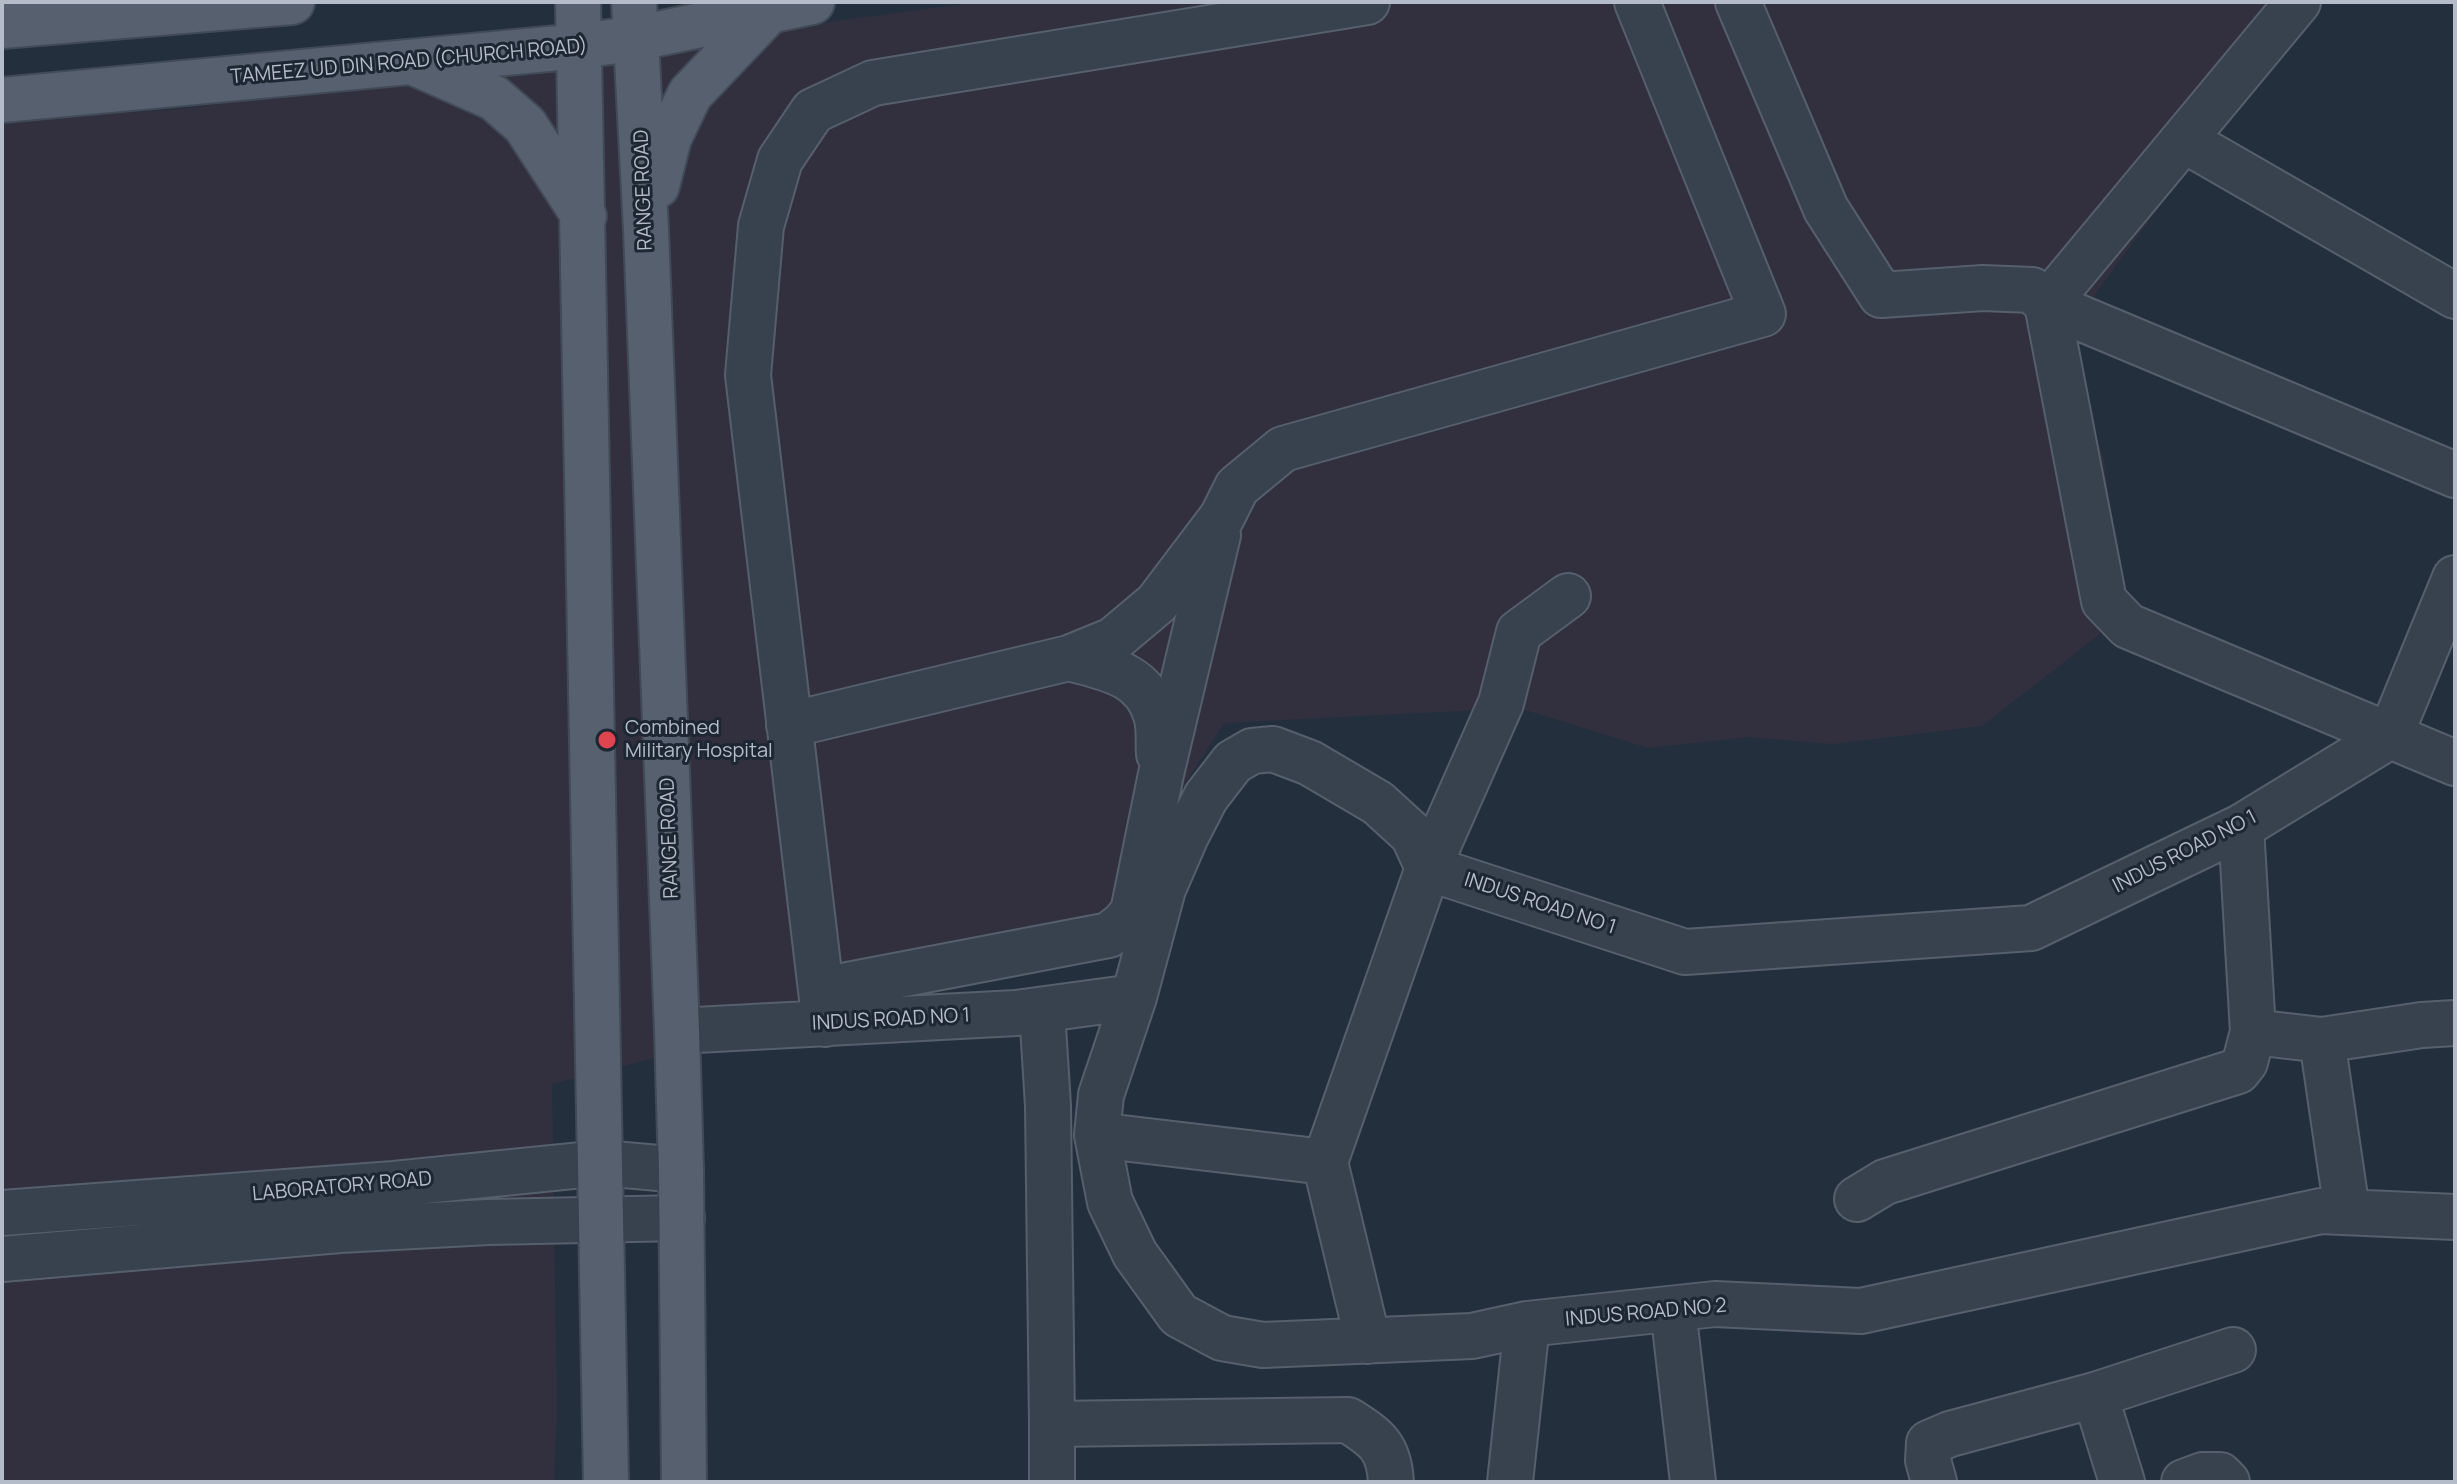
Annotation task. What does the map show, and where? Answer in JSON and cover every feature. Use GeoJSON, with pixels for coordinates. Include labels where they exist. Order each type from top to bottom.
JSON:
{"type":"FeatureCollection","features":[{"type":"Feature","properties":{"kind":"main road"},"geometry":{"type":"LineString","coordinates":[[2,26],[73,12],[292,2]]}},
{"type":"Feature","properties":{"kind":"main road"},"geometry":{"type":"LineString","coordinates":[[578,2],[606,1482]]}},
{"type":"Feature","properties":{"kind":"main road","name":"TAMEEZ UD DIN ROAD (CHURCH ROAD)"},"geometry":{"type":"LineString","coordinates":[[2,100],[580,46],[636,20],[769,11],[812,2]]}},
{"type":"Feature","properties":{"kind":"main road"},"geometry":{"type":"LineString","coordinates":[[646,230],[669,138],[690,94],[769,11]]}},
{"type":"Feature","properties":{"kind":"main road","name":"RANGE ROAD"},"geometry":{"type":"LineString","coordinates":[[636,20],[677,1031],[684,1482]]}},
{"type":"Feature","properties":{"kind":"main road"},"geometry":{"type":"LineString","coordinates":[[412,62],[494,98],[525,125],[584,216]]}},
{"type":"Feature","properties":{"kind":"street"},"geometry":{"type":"LineString","coordinates":[[1222,517],[1161,774],[1133,912],[1109,935],[823,1007],[748,375],[761,226],[780,160],[813,111],[873,83],[1367,2]]}},
{"type":"Feature","properties":{"kind":"street"},"geometry":{"type":"LineString","coordinates":[[789,725],[1069,658],[1113,640],[1157,603],[1222,517],[1237,487],[1283,449],[1763,314],[1637,2]]}},
{"type":"Feature","properties":{"kind":"street"},"geometry":{"type":"LineString","coordinates":[[1738,2],[1826,209],[1881,295],[1983,288],[2032,290],[2047,304],[2455,475]]}},
{"type":"Feature","properties":{"kind":"street"},"geometry":{"type":"LineString","coordinates":[[2047,304],[2298,2]]}},
{"type":"Feature","properties":{"kind":"street"},"geometry":{"type":"LineString","coordinates":[[2184,140],[2455,296]]}},
{"type":"Feature","properties":{"kind":"street"},"geometry":{"type":"LineString","coordinates":[[2047,304],[2104,601],[2128,626],[2455,763]]}},
{"type":"Feature","properties":{"kind":"street"},"geometry":{"type":"LineString","coordinates":[[2390,736],[2455,578]]}},
{"type":"Feature","properties":{"kind":"street"},"geometry":{"type":"LineString","coordinates":[[1368,1341],[1325,1162],[1428,868],[1501,703],[1519,632],[1568,596]]}},
{"type":"Feature","properties":{"kind":"street"},"geometry":{"type":"LineString","coordinates":[[1069,658],[1129,675],[1146,695],[1156,715],[1161,774]]}},
{"type":"Feature","properties":{"kind":"street","name":"INDUS ROAD NO 1"},"geometry":{"type":"LineString","coordinates":[[1428,868],[1685,952],[2031,928],[2241,827],[2390,736]]}},
{"type":"Feature","properties":{"kind":"street"},"geometry":{"type":"LineString","coordinates":[[1134,997],[1163,889],[1186,836],[1215,785],[1233,762],[1252,751],[1273,749],[1310,763],[1378,803],[1413,835],[1428,868]]}},
{"type":"Feature","properties":{"kind":"street"},"geometry":{"type":"LineString","coordinates":[[1857,1199],[1885,1182],[2238,1071],[2245,1062],[2253,1032],[2241,827]]}},
{"type":"Feature","properties":{"kind":"street","name":"INDUS ROAD NO 1"},"geometry":{"type":"LineString","coordinates":[[677,1031],[823,1007],[1042,1010],[1134,997]]}},
{"type":"Feature","properties":{"kind":"street","name":"INDUS ROAD NO 2"},"geometry":{"type":"LineString","coordinates":[[1134,997],[1101,1095],[1097,1135],[1110,1202],[1135,1254],[1179,1315],[1222,1338],[1263,1345],[1472,1336],[1527,1324],[1715,1304],[1861,1311],[2321,1211],[2455,1217]]}},
{"type":"Feature","properties":{"kind":"street"},"geometry":{"type":"LineString","coordinates":[[1042,1010],[1048,1106],[1052,1482]]}},
{"type":"Feature","properties":{"kind":"street"},"geometry":{"type":"LineString","coordinates":[[2253,1032],[2322,1040],[2455,1023]]}},
{"type":"Feature","properties":{"kind":"street"},"geometry":{"type":"LineString","coordinates":[[2322,1040],[2347,1211]]}},
{"type":"Feature","properties":{"kind":"street"},"geometry":{"type":"LineString","coordinates":[[1097,1135],[1325,1162]]}},
{"type":"Feature","properties":{"kind":"street","name":"LABORATORY ROAD"},"geometry":{"type":"LineString","coordinates":[[2,1213],[394,1184],[602,1163],[681,1170]]}},
{"type":"Feature","properties":{"kind":"street"},"geometry":{"type":"LineString","coordinates":[[2,1259],[340,1230],[682,1218]]}},
{"type":"Feature","properties":{"kind":"street"},"geometry":{"type":"LineString","coordinates":[[1673,1309],[1693,1482]]}},
{"type":"Feature","properties":{"kind":"street"},"geometry":{"type":"LineString","coordinates":[[1510,1482],[1527,1324]]}},
{"type":"Feature","properties":{"kind":"street"},"geometry":{"type":"LineString","coordinates":[[1934,1482],[1928,1460],[1929,1443],[1950,1434],[2095,1395],[2233,1350]]}},
{"type":"Feature","properties":{"kind":"street"},"geometry":{"type":"LineString","coordinates":[[2095,1395],[2122,1482]]}},
{"type":"Feature","properties":{"kind":"street"},"geometry":{"type":"LineString","coordinates":[[1052,1424],[1348,1420],[1378,1440],[1390,1463],[1391,1482]]}},
{"type":"Feature","properties":{"kind":"street"},"geometry":{"type":"LineString","coordinates":[[2184,1482],[2203,1475],[2220,1475],[2227,1482]]}},
{"type":"Feature","properties":{"kind":"shaded area","name":"Combined Military Hospital"},"geometry":{"type":"Polygon","coordinates":[[[978,2],[2295,2],[2170,192],[2061,341],[2104,459],[2123,616],[1982,726],[1833,744],[1749,737],[1648,748],[1519,708],[1224,723],[1079,951],[552,1084],[557,1410],[554,1482],[2,1482],[2,121],[181,109],[978,2]]]}},
{"type":"Feature","properties":{"kind":"place","name":"Combined Military Hospital"},"geometry":{"type":"Point","coordinates":[607,740]}}]}
